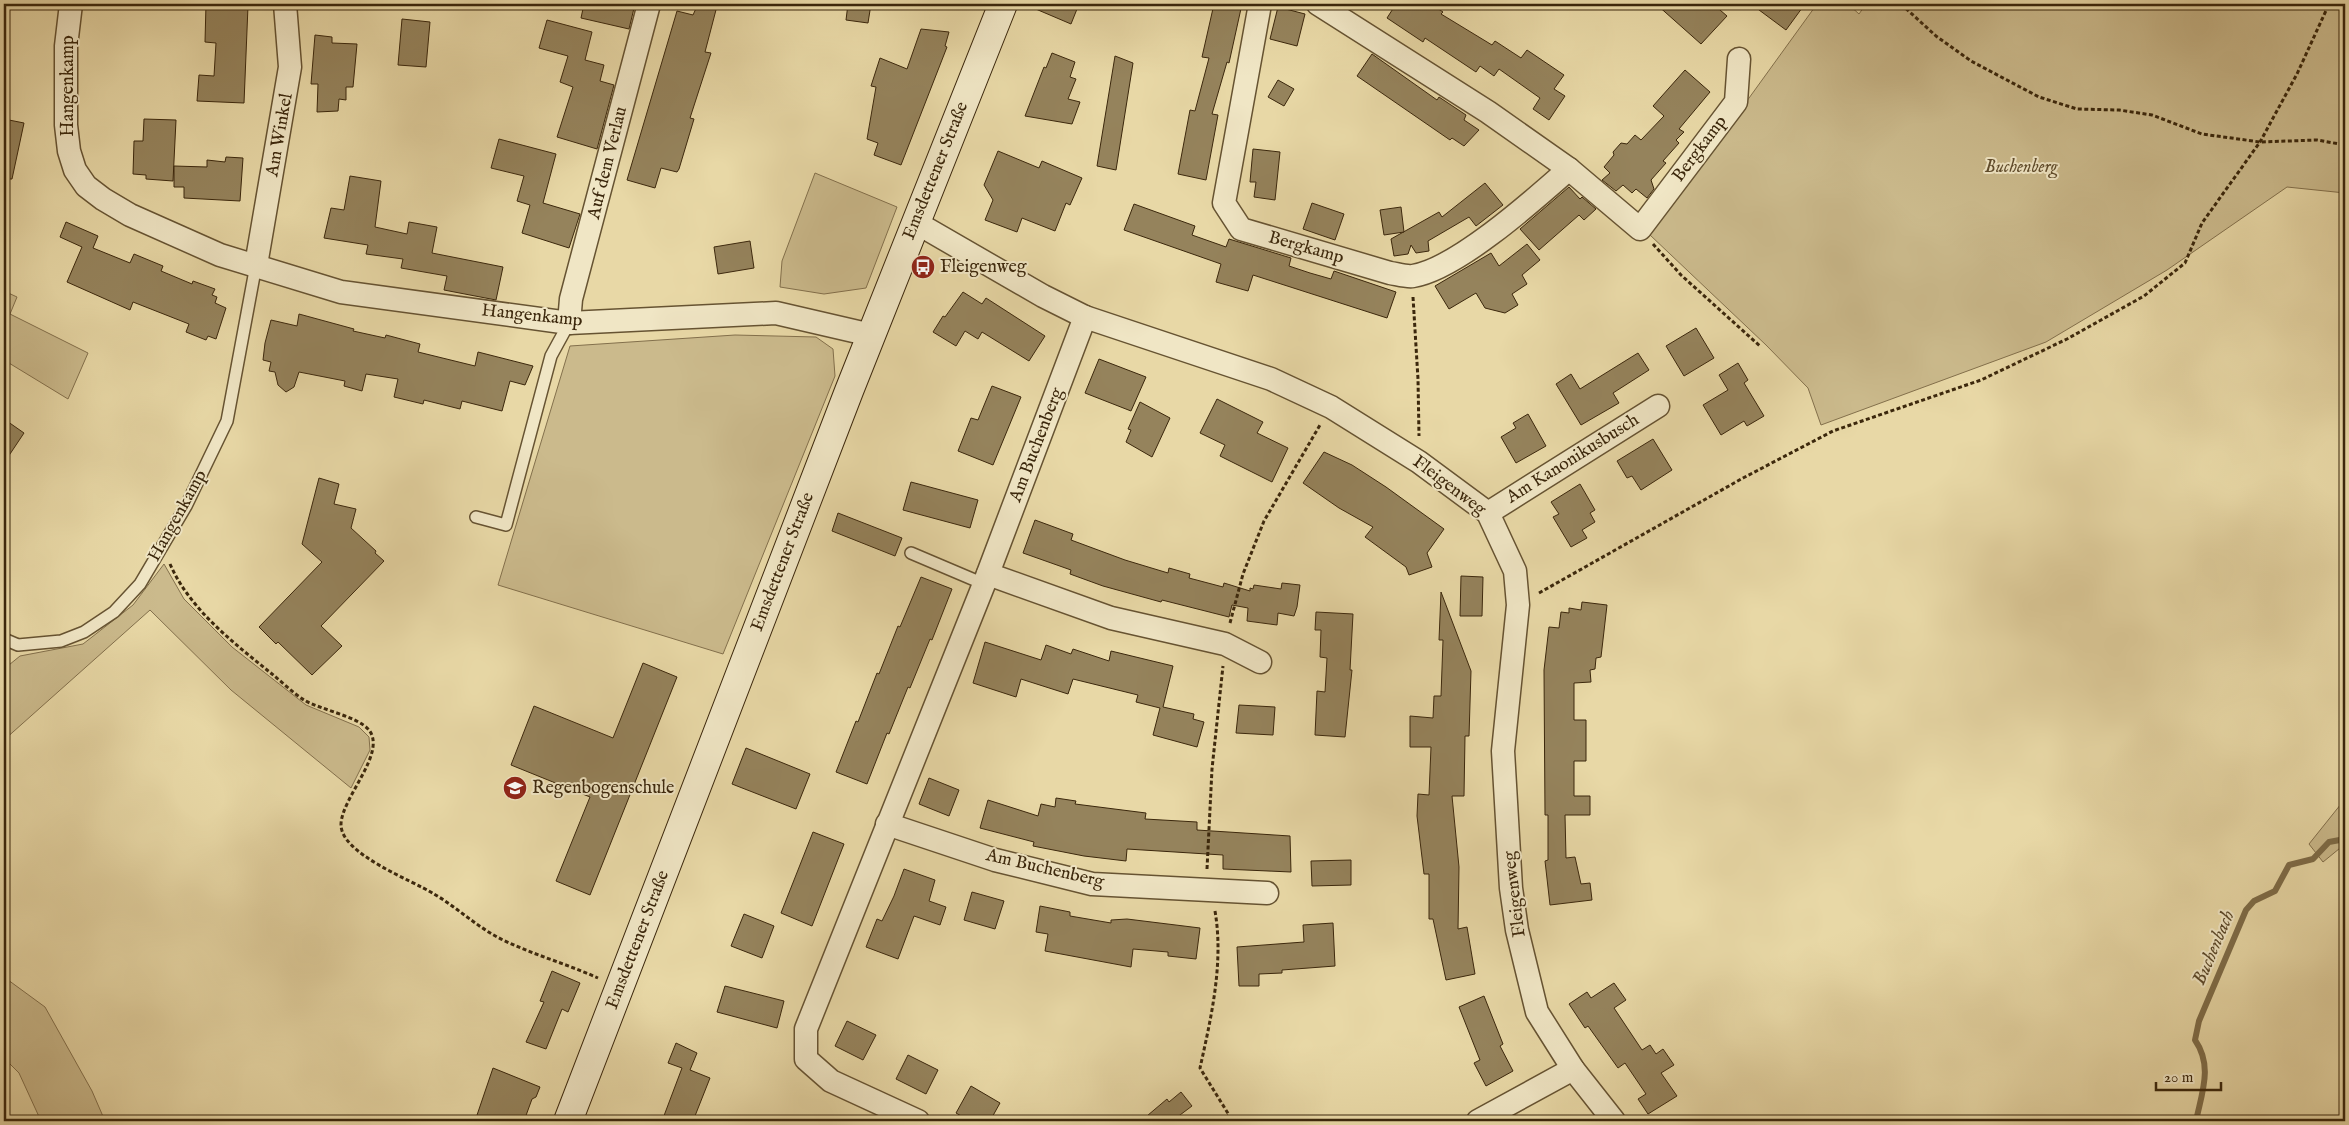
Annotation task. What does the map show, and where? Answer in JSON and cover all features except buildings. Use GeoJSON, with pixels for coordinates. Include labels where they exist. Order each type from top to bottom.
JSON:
{"type":"FeatureCollection","features":[{"type":"Feature","properties":{"kind":"main road","name":"Emsdettener Straße"},"geometry":{"type":"LineString","coordinates":[[568,1121],[915,222],[1003,4]]}},
{"type":"Feature","properties":{"kind":"street","name":"Hangenkamp"},"geometry":{"type":"LineString","coordinates":[[71,4],[66,46],[66,126],[69,151],[75,170],[86,186],[103,200],[130,215],[220,255],[342,292],[569,323],[776,313],[871,335]]}},
{"type":"Feature","properties":{"kind":"street","name":"Am Winkel"},"geometry":{"type":"LineString","coordinates":[[256,265],[290,67],[285,4]]}},
{"type":"Feature","properties":{"kind":"street","name":"Auf dem Verlau"},"geometry":{"type":"LineString","coordinates":[[569,323],[571,299],[649,4]]}},
{"type":"Feature","properties":{"kind":"street","name":"Bergkamp"},"geometry":{"type":"LineString","coordinates":[[1260,4],[1224,203],[1241,229],[1390,273],[1412,276],[1433,270],[1477,244],[1536,198],[1569,169]]}},
{"type":"Feature","properties":{"kind":"street"},"geometry":{"type":"LineString","coordinates":[[1318,4],[1488,112],[1569,169],[1640,229]]}},
{"type":"Feature","properties":{"kind":"street","name":"Bergkamp"},"geometry":{"type":"LineString","coordinates":[[1640,229],[1736,102],[1739,59]]}},
{"type":"Feature","properties":{"kind":"street","name":"Fleigenweg"},"geometry":{"type":"LineString","coordinates":[[915,222],[1043,296],[1085,317],[1271,379],[1331,407],[1419,462],[1488,513],[1515,570],[1518,605],[1503,751],[1511,888],[1518,930],[1537,1012],[1573,1069],[1614,1121]]}},
{"type":"Feature","properties":{"kind":"street","name":"Am Buchenberg"},"geometry":{"type":"LineString","coordinates":[[918,1121],[831,1081],[806,1059],[806,1029],[986,579],[1085,317]]}},
{"type":"Feature","properties":{"kind":"street","name":"Am Kanonikusbusch"},"geometry":{"type":"LineString","coordinates":[[1488,513],[1658,406]]}},
{"type":"Feature","properties":{"kind":"street"},"geometry":{"type":"LineString","coordinates":[[986,579],[1111,618],[1225,644],[1260,662]]}},
{"type":"Feature","properties":{"kind":"street","name":"Am Buchenberg"},"geometry":{"type":"LineString","coordinates":[[887,824],[995,860],[1092,884],[1267,893]]}},
{"type":"Feature","properties":{"kind":"street"},"geometry":{"type":"LineString","coordinates":[[1478,1121],[1573,1069]]}},
{"type":"Feature","properties":{"kind":"lane","name":"Hangenkamp"},"geometry":{"type":"LineString","coordinates":[[4,639],[18,645],[38,645],[61,641],[84,632],[114,612],[140,584],[163,547],[206,466],[226,421],[256,265]]}},
{"type":"Feature","properties":{"kind":"lane"},"geometry":{"type":"LineString","coordinates":[[476,517],[506,525],[552,356],[569,323]]}},
{"type":"Feature","properties":{"kind":"lane"},"geometry":{"type":"LineString","coordinates":[[911,553],[986,579]]}},
{"type":"Feature","properties":{"kind":"path"},"geometry":{"type":"LineString","coordinates":[[1901,4],[1936,36],[1971,60],[2039,97],[2077,110],[2119,110],[2152,115],[2202,134],[2260,142],[2317,140],[2345,145]]}},
{"type":"Feature","properties":{"kind":"path"},"geometry":{"type":"LineString","coordinates":[[1518,605],[1743,478],[1833,431],[1980,380],[2067,339],[2144,296],[2185,263],[2202,223],[2260,142],[2297,74],[2329,4]]}},
{"type":"Feature","properties":{"kind":"path"},"geometry":{"type":"LineString","coordinates":[[2342,4],[2345,7]]}},
{"type":"Feature","properties":{"kind":"path"},"geometry":{"type":"LineString","coordinates":[[1640,229],[1681,275],[1761,347]]}},
{"type":"Feature","properties":{"kind":"path"},"geometry":{"type":"LineString","coordinates":[[1412,276],[1418,379],[1419,462]]}},
{"type":"Feature","properties":{"kind":"path"},"geometry":{"type":"LineString","coordinates":[[1222,1121],[1229,1115],[1200,1068],[1213,1006],[1218,930],[1211,891],[1206,877],[1212,769],[1225,644],[1243,574],[1264,521],[1331,407]]}},
{"type":"Feature","properties":{"kind":"path"},"geometry":{"type":"LineString","coordinates":[[163,547],[182,587],[225,636],[304,700],[361,723],[370,731],[375,743],[372,754],[343,812],[341,824],[343,836],[353,846],[368,858],[434,893],[481,928],[503,941],[568,965],[620,988]]}},
{"type":"Feature","properties":{"kind":"green space","name":"Buchenberg"},"geometry":{"type":"Polygon","coordinates":[[[1817,4],[1848,4],[1859,14],[1866,4],[2345,4],[2345,193],[2287,187],[2167,270],[2046,342],[1821,425],[1808,388],[1766,345],[1650,235],[1817,4]]]}},
{"type":"Feature","properties":{"kind":"green space"},"geometry":{"type":"Polygon","coordinates":[[[815,173],[897,207],[866,288],[824,294],[780,287],[782,261],[815,173]]]}},
{"type":"Feature","properties":{"kind":"green space"},"geometry":{"type":"Polygon","coordinates":[[[4,291],[17,297],[10,314],[88,353],[68,399],[4,360],[4,291]]]}},
{"type":"Feature","properties":{"kind":"green space"},"geometry":{"type":"Polygon","coordinates":[[[735,335],[816,337],[833,349],[835,376],[723,654],[498,585],[570,346],[735,335]]]}},
{"type":"Feature","properties":{"kind":"green space"},"geometry":{"type":"Polygon","coordinates":[[[164,564],[184,599],[232,647],[306,705],[359,727],[369,737],[370,750],[351,788],[231,690],[150,610],[4,740],[4,669],[20,656],[83,644],[133,605],[164,564]]]}},
{"type":"Feature","properties":{"kind":"green space"},"geometry":{"type":"Polygon","coordinates":[[[2345,799],[2345,844],[2323,862],[2309,844],[2345,799]]]}},
{"type":"Feature","properties":{"kind":"green space"},"geometry":{"type":"Polygon","coordinates":[[[4,977],[45,1007],[92,1091],[105,1121],[41,1121],[19,1073],[4,1058],[4,977]]]}},
{"type":"Feature","properties":{"kind":"waterway","name":"Buchenbach"},"geometry":{"type":"LineString","coordinates":[[2196,1121],[2205,1069],[2204,1060],[2195,1040],[2199,1021],[2246,910],[2254,901],[2275,891],[2289,865],[2313,859],[2329,842],[2345,839]]}},
{"type":"Feature","properties":{"kind":"place","name":"Fleigenweg"},"geometry":{"type":"Point","coordinates":[923,267]}},
{"type":"Feature","properties":{"kind":"place","name":"Regenbogenschule"},"geometry":{"type":"Point","coordinates":[515,788]}}]}
